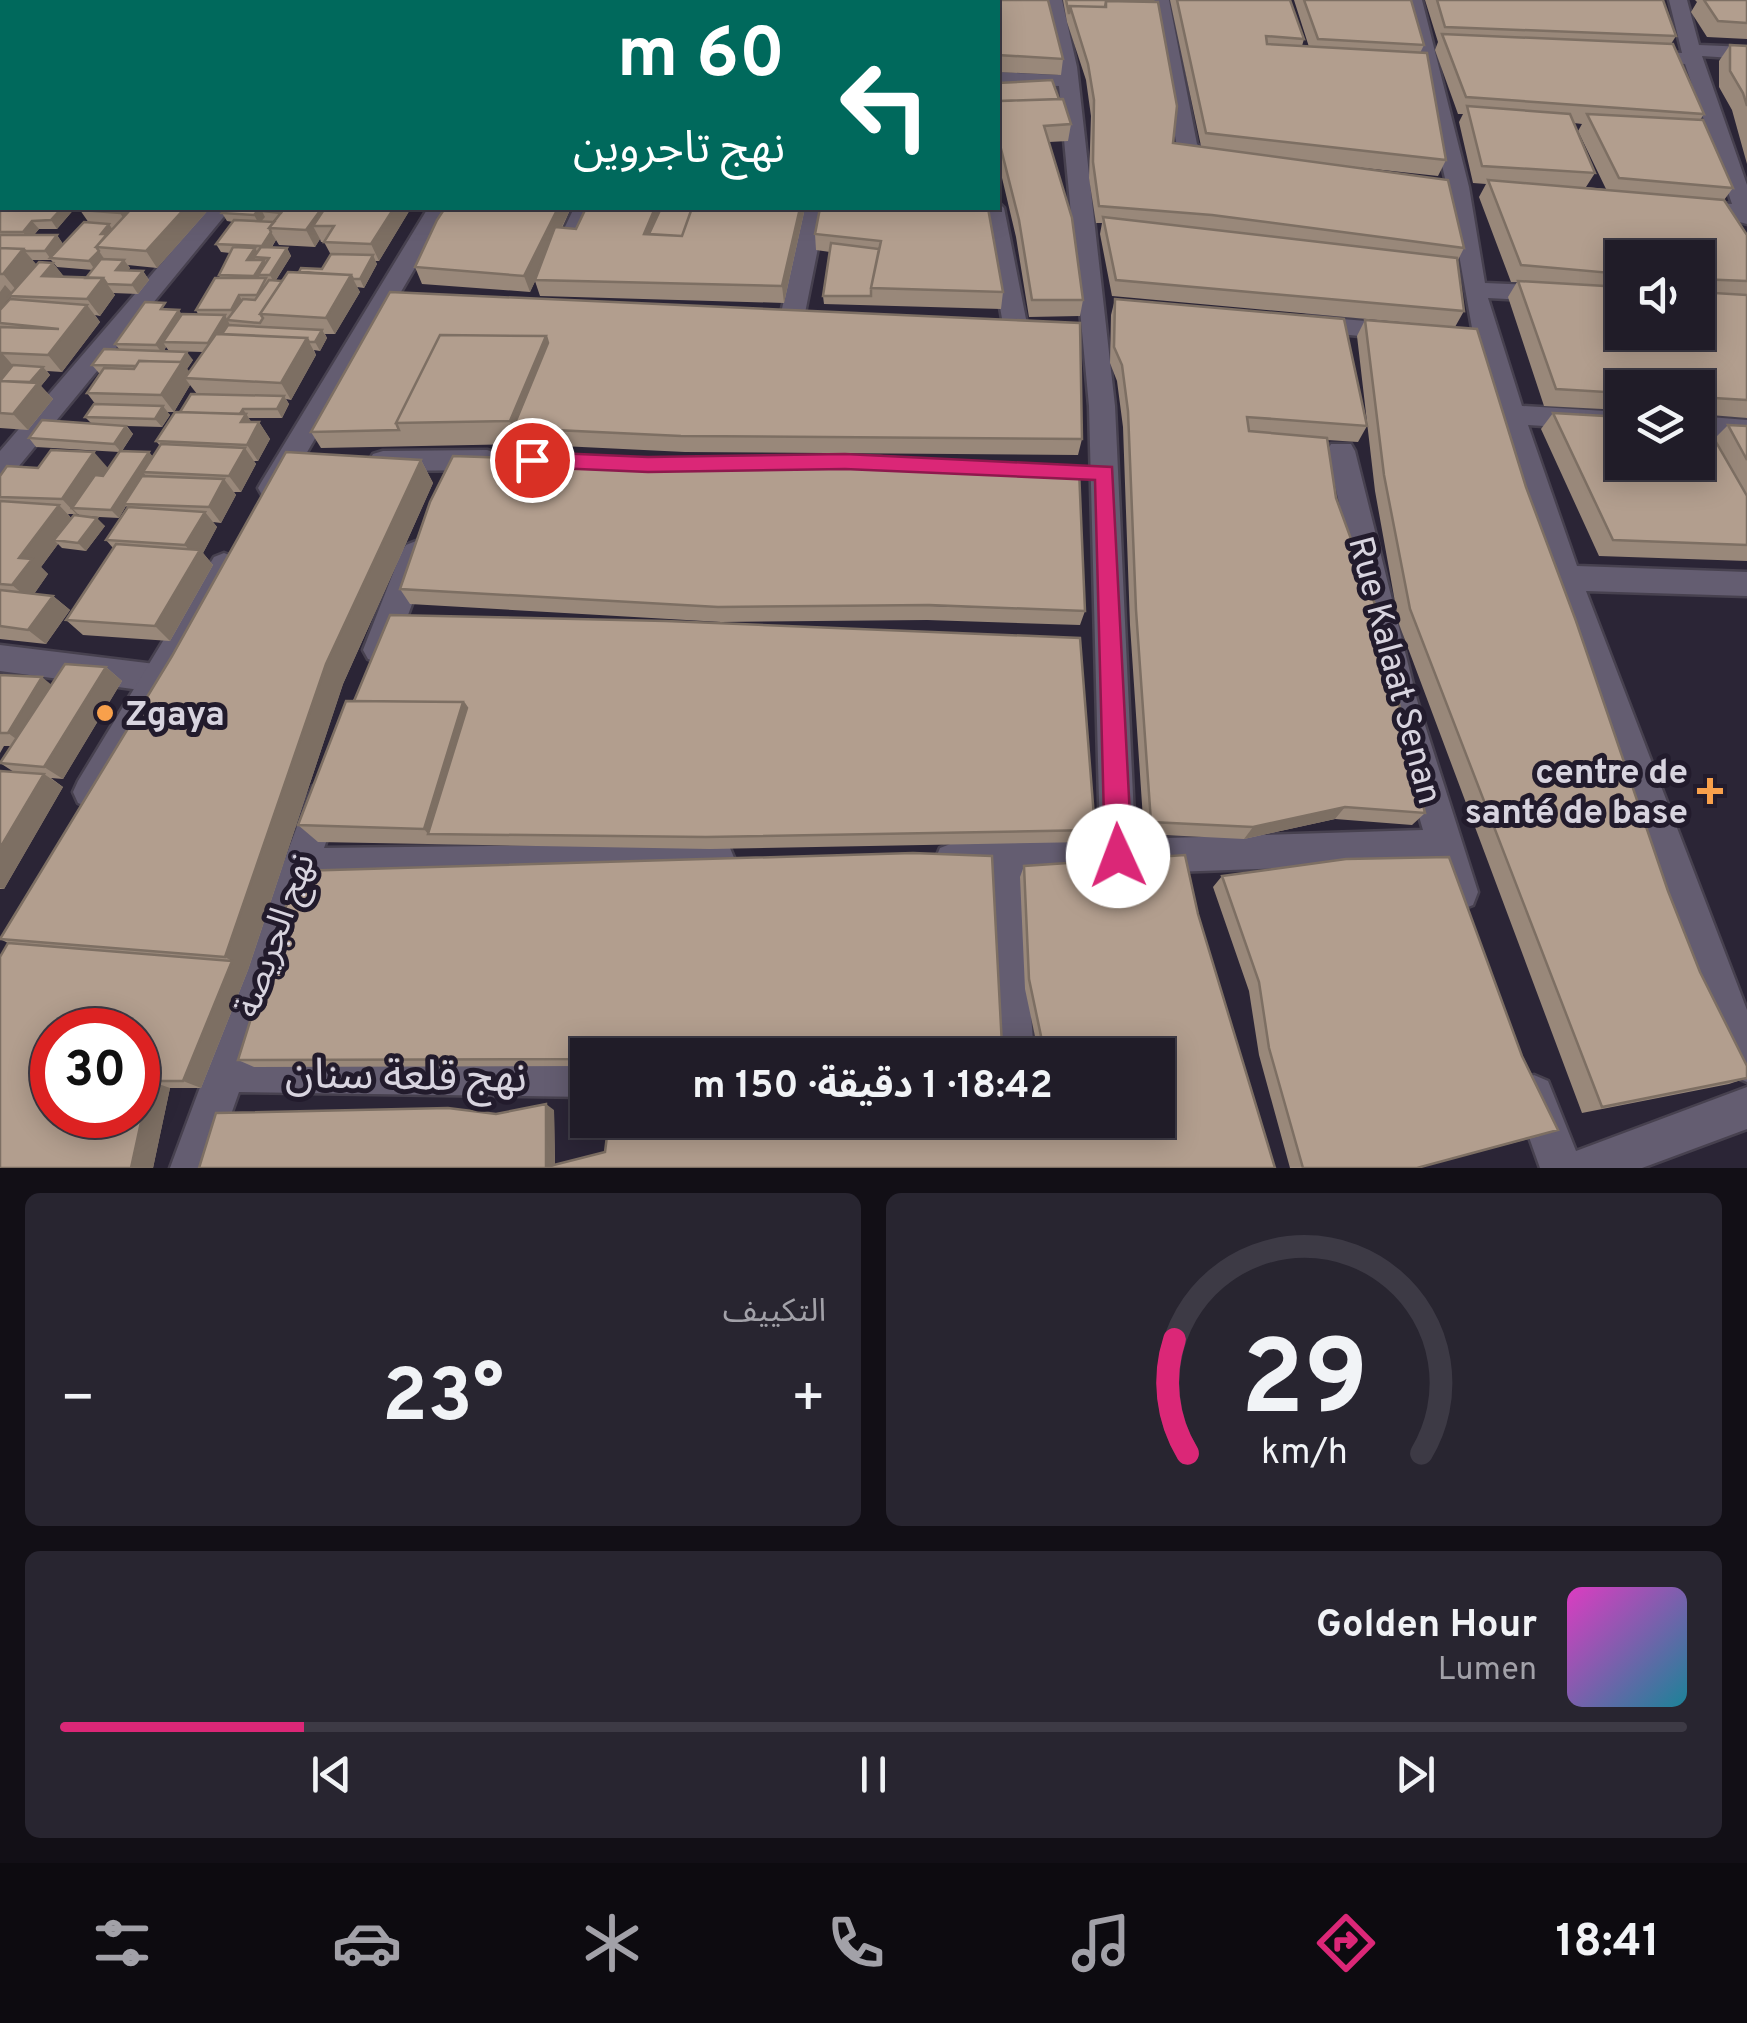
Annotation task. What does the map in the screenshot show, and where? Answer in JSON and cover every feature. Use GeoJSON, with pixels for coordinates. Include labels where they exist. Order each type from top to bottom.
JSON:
{"type":"FeatureCollection","features":[{"type":"Feature","properties":{"kind":"street"},"geometry":{"type":"LineString","coordinates":[[1053,0],[1092,230],[1100,641],[1118,856]]}},
{"type":"Feature","properties":{"kind":"street"},"geometry":{"type":"LineString","coordinates":[[1160,0],[1186,147],[1200,156],[1247,161]]}},
{"type":"Feature","properties":{"kind":"street"},"geometry":{"type":"LineString","coordinates":[[1412,0],[1433,46],[1452,117],[1466,278],[1477,338],[1512,414],[1566,578],[1747,1062]]}},
{"type":"Feature","properties":{"kind":"street"},"geometry":{"type":"LineString","coordinates":[[1668,206],[1746,214],[1672,5]]}},
{"type":"Feature","properties":{"kind":"street"},"geometry":{"type":"LineString","coordinates":[[1616,55],[1747,54]]}},
{"type":"Feature","properties":{"kind":"street"},"geometry":{"type":"LineString","coordinates":[[1000,78],[1068,81]]}},
{"type":"Feature","properties":{"kind":"street"},"geometry":{"type":"LineString","coordinates":[[1658,130],[1717,133]]}},
{"type":"Feature","properties":{"kind":"street"},"geometry":{"type":"LineString","coordinates":[[0,470],[218,210]]}},
{"type":"Feature","properties":{"kind":"street"},"geometry":{"type":"LineString","coordinates":[[258,511],[288,460],[398,299],[439,210]]}},
{"type":"Feature","properties":{"kind":"street"},"geometry":{"type":"LineString","coordinates":[[572,232],[584,210]]}},
{"type":"Feature","properties":{"kind":"street"},"geometry":{"type":"LineString","coordinates":[[814,210],[783,317],[826,319]]}},
{"type":"Feature","properties":{"kind":"street"},"geometry":{"type":"LineString","coordinates":[[993,210],[1016,325]]}},
{"type":"Feature","properties":{"kind":"street"},"geometry":{"type":"LineString","coordinates":[[1466,278],[1605,296]]}},
{"type":"Feature","properties":{"kind":"street"},"geometry":{"type":"LineString","coordinates":[[1288,322],[1427,334]]}},
{"type":"Feature","properties":{"kind":"street"},"geometry":{"type":"LineString","coordinates":[[1512,414],[1605,420]]}},
{"type":"Feature","properties":{"kind":"street"},"geometry":{"type":"LineString","coordinates":[[1715,427],[1747,430]]}},
{"type":"Feature","properties":{"kind":"street","name":"Rue Kalaat Senan"},"geometry":{"type":"LineString","coordinates":[[1340,452],[1400,700],[1470,918]]}},
{"type":"Feature","properties":{"kind":"street"},"geometry":{"type":"LineString","coordinates":[[360,461],[508,459]]}},
{"type":"Feature","properties":{"kind":"street"},"geometry":{"type":"LineString","coordinates":[[288,460],[324,461]]}},
{"type":"Feature","properties":{"kind":"street"},"geometry":{"type":"LineString","coordinates":[[437,496],[450,461]]}},
{"type":"Feature","properties":{"kind":"street"},"geometry":{"type":"LineString","coordinates":[[366,688],[424,530]]}},
{"type":"Feature","properties":{"kind":"street"},"geometry":{"type":"LineString","coordinates":[[80,810],[237,544]]}},
{"type":"Feature","properties":{"kind":"street"},"geometry":{"type":"LineString","coordinates":[[1566,578],[1747,584]]}},
{"type":"Feature","properties":{"kind":"street"},"geometry":{"type":"LineString","coordinates":[[392,617],[432,618]]}},
{"type":"Feature","properties":{"kind":"street"},"geometry":{"type":"LineString","coordinates":[[0,658],[155,678]]}},
{"type":"Feature","properties":{"kind":"street","name":"نهج الجريصة"},"geometry":{"type":"LineString","coordinates":[[191,1168],[339,759]]}},
{"type":"Feature","properties":{"kind":"street"},"geometry":{"type":"LineString","coordinates":[[926,860],[1444,846]]}},
{"type":"Feature","properties":{"kind":"street"},"geometry":{"type":"LineString","coordinates":[[300,866],[749,860]]}},
{"type":"Feature","properties":{"kind":"street"},"geometry":{"type":"LineString","coordinates":[[1013,1038],[1004,888],[1010,872],[1023,860]]}},
{"type":"Feature","properties":{"kind":"street"},"geometry":{"type":"LineString","coordinates":[[1522,1061],[1561,1168]]}},
{"type":"Feature","properties":{"kind":"street","name":"نهج قلعة سنان"},"geometry":{"type":"LineString","coordinates":[[224,1072],[570,1077]]}},
{"type":"Feature","properties":{"kind":"street"},"geometry":{"type":"LineString","coordinates":[[1585,1168],[1747,1108]]}},
{"type":"Feature","properties":{"kind":"building"},"geometry":{"type":"Polygon","coordinates":[[[1000,0],[1048,0],[1063,59],[1000,55],[1000,0]]]}},
{"type":"Feature","properties":{"kind":"building"},"geometry":{"type":"Polygon","coordinates":[[[1066,0],[1154,2],[1106,1],[1105,7],[1070,6],[1069,14],[1066,0]]]}},
{"type":"Feature","properties":{"kind":"building"},"geometry":{"type":"Polygon","coordinates":[[[1177,0],[1290,0],[1304,39],[1266,36],[1267,44],[1427,53],[1446,160],[1206,133],[1177,0]]]}},
{"type":"Feature","properties":{"kind":"building"},"geometry":{"type":"Polygon","coordinates":[[[1304,0],[1411,0],[1424,45],[1318,39],[1304,0]]]}},
{"type":"Feature","properties":{"kind":"building"},"geometry":{"type":"Polygon","coordinates":[[[1437,0],[1663,0],[1676,36],[1445,27],[1437,0]]]}},
{"type":"Feature","properties":{"kind":"building"},"geometry":{"type":"Polygon","coordinates":[[[1704,0],[1747,0],[1747,23],[1718,21],[1704,0]]]}},
{"type":"Feature","properties":{"kind":"building"},"geometry":{"type":"Polygon","coordinates":[[[1106,1],[1158,2],[1177,106],[1173,143],[1448,180],[1464,248],[1212,215],[1099,206],[1093,162],[1094,100],[1088,64],[1070,6],[1106,7],[1106,1]]]}},
{"type":"Feature","properties":{"kind":"building"},"geometry":{"type":"Polygon","coordinates":[[[1442,34],[1673,44],[1704,114],[1466,97],[1442,34]]]}},
{"type":"Feature","properties":{"kind":"building"},"geometry":{"type":"Polygon","coordinates":[[[1730,45],[1747,46],[1747,106],[1730,71],[1730,45]]]}},
{"type":"Feature","properties":{"kind":"building"},"geometry":{"type":"Polygon","coordinates":[[[1052,80],[1059,99],[1000,101],[1000,83],[1052,80]]]}},
{"type":"Feature","properties":{"kind":"building"},"geometry":{"type":"Polygon","coordinates":[[[1063,99],[1071,124],[1044,126],[1072,218],[1083,300],[1032,300],[1019,220],[1000,145],[1000,101],[1063,99]]]}},
{"type":"Feature","properties":{"kind":"building"},"geometry":{"type":"Polygon","coordinates":[[[1467,106],[1570,114],[1595,173],[1482,166],[1467,106]]]}},
{"type":"Feature","properties":{"kind":"building"},"geometry":{"type":"Polygon","coordinates":[[[1587,114],[1703,120],[1733,188],[1619,178],[1587,114]]]}},
{"type":"Feature","properties":{"kind":"building"},"geometry":{"type":"Polygon","coordinates":[[[1488,180],[1724,200],[1747,235],[1747,281],[1715,280],[1715,240],[1605,240],[1605,272],[1521,265],[1488,180]]]}},
{"type":"Feature","properties":{"kind":"building"},"geometry":{"type":"Polygon","coordinates":[[[0,210],[60,210],[51,220],[32,221],[23,232],[0,232],[0,210]]]}},
{"type":"Feature","properties":{"kind":"building"},"geometry":{"type":"Polygon","coordinates":[[[80,210],[123,210],[120,213],[80,210]]]}},
{"type":"Feature","properties":{"kind":"building"},"geometry":{"type":"Polygon","coordinates":[[[130,210],[183,210],[146,251],[96,247],[130,210]]]}},
{"type":"Feature","properties":{"kind":"building"},"geometry":{"type":"Polygon","coordinates":[[[225,210],[258,210],[254,215],[222,213],[225,210]]]}},
{"type":"Feature","properties":{"kind":"building"},"geometry":{"type":"Polygon","coordinates":[[[283,210],[321,210],[306,230],[269,228],[283,210]]]}},
{"type":"Feature","properties":{"kind":"building"},"geometry":{"type":"Polygon","coordinates":[[[324,210],[393,210],[371,244],[324,242],[334,226],[313,226],[324,210]]]}},
{"type":"Feature","properties":{"kind":"building"},"geometry":{"type":"Polygon","coordinates":[[[444,210],[557,210],[524,276],[415,267],[444,210]]]}},
{"type":"Feature","properties":{"kind":"building"},"geometry":{"type":"Polygon","coordinates":[[[585,210],[654,210],[644,234],[682,236],[691,210],[800,210],[782,286],[535,280],[555,227],[576,229],[585,210]]]}},
{"type":"Feature","properties":{"kind":"building"},"geometry":{"type":"Polygon","coordinates":[[[660,210],[691,210],[682,236],[649,234],[660,210]]]}},
{"type":"Feature","properties":{"kind":"building"},"geometry":{"type":"Polygon","coordinates":[[[820,210],[988,210],[1003,292],[871,288],[881,241],[815,234],[820,210]]]}},
{"type":"Feature","properties":{"kind":"building"},"geometry":{"type":"Polygon","coordinates":[[[1103,217],[1457,258],[1464,311],[1116,280],[1103,217]]]}},
{"type":"Feature","properties":{"kind":"building"},"geometry":{"type":"Polygon","coordinates":[[[234,220],[274,222],[262,246],[216,244],[234,220]]]}},
{"type":"Feature","properties":{"kind":"building"},"geometry":{"type":"Polygon","coordinates":[[[84,222],[109,224],[101,234],[107,234],[96,247],[99,251],[89,261],[50,258],[84,222]]]}},
{"type":"Feature","properties":{"kind":"building"},"geometry":{"type":"Polygon","coordinates":[[[0,235],[57,235],[45,251],[26,251],[0,248],[0,235]]]}},
{"type":"Feature","properties":{"kind":"building"},"geometry":{"type":"Polygon","coordinates":[[[831,243],[879,249],[871,296],[823,296],[831,243]]]}},
{"type":"Feature","properties":{"kind":"building"},"geometry":{"type":"Polygon","coordinates":[[[233,247],[255,248],[247,260],[264,260],[254,276],[219,275],[233,247]]]}},
{"type":"Feature","properties":{"kind":"building"},"geometry":{"type":"Polygon","coordinates":[[[261,247],[287,248],[270,275],[258,275],[269,258],[254,257],[261,247]]]}},
{"type":"Feature","properties":{"kind":"building"},"geometry":{"type":"Polygon","coordinates":[[[0,248],[23,249],[3,274],[0,274],[0,248]]]}},
{"type":"Feature","properties":{"kind":"building"},"geometry":{"type":"Polygon","coordinates":[[[331,254],[373,255],[360,279],[299,272],[301,268],[322,269],[331,254]]]}},
{"type":"Feature","properties":{"kind":"building"},"geometry":{"type":"Polygon","coordinates":[[[101,259],[124,260],[116,270],[143,271],[132,285],[86,278],[101,259]]]}},
{"type":"Feature","properties":{"kind":"building"},"geometry":{"type":"Polygon","coordinates":[[[39,262],[53,263],[42,276],[103,278],[87,299],[9,296],[39,262]]]}},
{"type":"Feature","properties":{"kind":"building"},"geometry":{"type":"Polygon","coordinates":[[[288,272],[351,275],[326,318],[260,314],[288,272]]]}},
{"type":"Feature","properties":{"kind":"building"},"geometry":{"type":"Polygon","coordinates":[[[215,278],[266,278],[257,295],[239,295],[231,310],[196,310],[215,278]]]}},
{"type":"Feature","properties":{"kind":"building"},"geometry":{"type":"Polygon","coordinates":[[[269,280],[282,281],[260,314],[260,323],[227,320],[243,299],[255,300],[269,280]]]}},
{"type":"Feature","properties":{"kind":"building"},"geometry":{"type":"Polygon","coordinates":[[[1518,281],[1605,286],[1605,350],[1715,350],[1715,293],[1747,295],[1747,400],[1715,398],[1715,370],[1605,370],[1605,392],[1556,389],[1518,281]]]}},
{"type":"Feature","properties":{"kind":"building"},"geometry":{"type":"Polygon","coordinates":[[[390,292],[1080,323],[1082,439],[681,436],[513,428],[548,343],[546,336],[440,335],[396,423],[399,430],[311,432],[390,292]]]}},
{"type":"Feature","properties":{"kind":"building"},"geometry":{"type":"Polygon","coordinates":[[[10,299],[87,305],[48,355],[0,356],[0,327],[59,329],[0,323],[0,310],[10,299]]]}},
{"type":"Feature","properties":{"kind":"building"},"geometry":{"type":"Polygon","coordinates":[[[1115,299],[1344,319],[1367,426],[1247,417],[1249,431],[1327,438],[1336,498],[1376,607],[1425,813],[1345,807],[1253,827],[1151,822],[1136,610],[1128,411],[1122,365],[1114,347],[1115,299]]]}},
{"type":"Feature","properties":{"kind":"building"},"geometry":{"type":"Polygon","coordinates":[[[145,302],[165,303],[161,309],[179,310],[156,345],[115,344],[145,302]]]}},
{"type":"Feature","properties":{"kind":"building"},"geometry":{"type":"Polygon","coordinates":[[[182,314],[225,315],[208,343],[163,342],[182,314]]]}},
{"type":"Feature","properties":{"kind":"building"},"geometry":{"type":"Polygon","coordinates":[[[1365,320],[1477,329],[1526,487],[1668,891],[1700,972],[1747,1066],[1747,1078],[1602,1107],[1410,609],[1384,475],[1365,320]]]}},
{"type":"Feature","properties":{"kind":"building"},"geometry":{"type":"Polygon","coordinates":[[[228,325],[322,330],[315,342],[309,342],[307,338],[222,334],[228,325]]]}},
{"type":"Feature","properties":{"kind":"building"},"geometry":{"type":"Polygon","coordinates":[[[216,334],[307,338],[281,383],[185,378],[216,334]]]}},
{"type":"Feature","properties":{"kind":"building"},"geometry":{"type":"Polygon","coordinates":[[[440,335],[546,336],[510,421],[396,423],[440,335]]]}},
{"type":"Feature","properties":{"kind":"building"},"geometry":{"type":"Polygon","coordinates":[[[104,349],[187,352],[181,362],[92,365],[104,349]]]}},
{"type":"Feature","properties":{"kind":"building"},"geometry":{"type":"Polygon","coordinates":[[[139,361],[182,362],[161,395],[87,393],[104,368],[134,369],[139,361]]]}},
{"type":"Feature","properties":{"kind":"building"},"geometry":{"type":"Polygon","coordinates":[[[13,365],[43,367],[30,382],[0,381],[13,365]]]}},
{"type":"Feature","properties":{"kind":"building"},"geometry":{"type":"Polygon","coordinates":[[[0,381],[38,383],[13,414],[0,413],[0,381]]]}},
{"type":"Feature","properties":{"kind":"building"},"geometry":{"type":"Polygon","coordinates":[[[191,394],[284,396],[277,409],[243,409],[240,414],[180,412],[191,394]]]}},
{"type":"Feature","properties":{"kind":"building"},"geometry":{"type":"Polygon","coordinates":[[[94,404],[163,406],[155,419],[85,417],[94,404]]]}},
{"type":"Feature","properties":{"kind":"building"},"geometry":{"type":"Polygon","coordinates":[[[175,412],[246,414],[241,422],[259,422],[247,445],[156,441],[175,412]]]}},
{"type":"Feature","properties":{"kind":"building"},"geometry":{"type":"Polygon","coordinates":[[[1553,413],[1605,416],[1605,480],[1715,480],[1715,440],[1747,496],[1747,545],[1613,540],[1553,413]]]}},
{"type":"Feature","properties":{"kind":"building"},"geometry":{"type":"Polygon","coordinates":[[[42,420],[126,426],[114,444],[29,438],[42,420]]]}},
{"type":"Feature","properties":{"kind":"building"},"geometry":{"type":"Polygon","coordinates":[[[1728,425],[1747,426],[1747,460],[1728,425]]]}},
{"type":"Feature","properties":{"kind":"building"},"geometry":{"type":"Polygon","coordinates":[[[161,444],[245,448],[229,476],[143,472],[161,444]]]}},
{"type":"Feature","properties":{"kind":"building"},"geometry":{"type":"Polygon","coordinates":[[[51,450],[94,452],[62,499],[0,497],[0,476],[7,466],[38,468],[51,450]]]}},
{"type":"Feature","properties":{"kind":"building"},"geometry":{"type":"Polygon","coordinates":[[[120,451],[149,452],[111,510],[72,508],[95,475],[103,476],[120,451]]]}},
{"type":"Feature","properties":{"kind":"building"},"geometry":{"type":"Polygon","coordinates":[[[286,452],[421,460],[326,664],[225,957],[0,939],[172,656],[286,452]]]}},
{"type":"Feature","properties":{"kind":"building"},"geometry":{"type":"Polygon","coordinates":[[[453,456],[573,460],[880,456],[1079,470],[1085,611],[929,605],[718,607],[400,589],[430,502],[453,456]]]}},
{"type":"Feature","properties":{"kind":"building"},"geometry":{"type":"Polygon","coordinates":[[[142,476],[224,479],[209,507],[124,504],[142,476]]]}},
{"type":"Feature","properties":{"kind":"building"},"geometry":{"type":"Polygon","coordinates":[[[0,501],[59,505],[19,558],[32,559],[12,585],[0,584],[0,501]]]}},
{"type":"Feature","properties":{"kind":"building"},"geometry":{"type":"Polygon","coordinates":[[[128,507],[205,512],[185,545],[106,540],[128,507]]]}},
{"type":"Feature","properties":{"kind":"building"},"geometry":{"type":"Polygon","coordinates":[[[74,515],[97,518],[78,543],[54,540],[74,515]]]}},
{"type":"Feature","properties":{"kind":"building"},"geometry":{"type":"Polygon","coordinates":[[[116,544],[200,550],[155,626],[66,620],[116,544]]]}},
{"type":"Feature","properties":{"kind":"building"},"geometry":{"type":"Polygon","coordinates":[[[0,590],[53,596],[28,630],[0,626],[0,590]]]}},
{"type":"Feature","properties":{"kind":"building"},"geometry":{"type":"Polygon","coordinates":[[[390,615],[666,621],[1080,638],[1095,830],[706,837],[428,834],[467,708],[463,702],[354,701],[390,615]]]}},
{"type":"Feature","properties":{"kind":"building"},"geometry":{"type":"Polygon","coordinates":[[[65,664],[106,667],[44,767],[0,763],[65,664]]]}},
{"type":"Feature","properties":{"kind":"building"},"geometry":{"type":"Polygon","coordinates":[[[0,675],[42,677],[8,733],[0,733],[0,675]]]}},
{"type":"Feature","properties":{"kind":"building"},"geometry":{"type":"Polygon","coordinates":[[[346,701],[463,702],[424,829],[298,825],[346,701]]]}},
{"type":"Feature","properties":{"kind":"building"},"geometry":{"type":"Polygon","coordinates":[[[0,771],[44,774],[0,848],[0,771]]]}},
{"type":"Feature","properties":{"kind":"building"},"geometry":{"type":"Polygon","coordinates":[[[913,853],[992,856],[1002,1038],[570,1038],[570,1059],[238,1060],[297,871],[913,853]]]}},
{"type":"Feature","properties":{"kind":"building"},"geometry":{"type":"Polygon","coordinates":[[[1185,855],[1198,914],[1275,1168],[199,1168],[216,1113],[448,1108],[496,1114],[546,1104],[546,1167],[605,1152],[607,1138],[1175,1138],[1175,1038],[1041,1038],[1029,979],[1024,866],[1185,855]]]}},
{"type":"Feature","properties":{"kind":"building"},"geometry":{"type":"Polygon","coordinates":[[[1449,857],[1522,1056],[1558,1130],[1417,1168],[1303,1168],[1269,1048],[1259,982],[1222,876],[1346,859],[1449,857]]]}},
{"type":"Feature","properties":{"kind":"building"},"geometry":{"type":"Polygon","coordinates":[[[8,943],[232,961],[183,1081],[160,1081],[160,1008],[30,1008],[30,1138],[138,1138],[131,1168],[0,1168],[0,957],[8,943]]]}},
{"type":"Feature","properties":{"kind":"place","name":"Zgaya"},"geometry":{"type":"Point","coordinates":[105,713]}},
{"type":"Feature","properties":{"kind":"place","name":"centre de santé de base"},"geometry":{"type":"Point","coordinates":[1710,791]}},
{"type":"Feature","properties":{"kind":"route"},"geometry":{"type":"LineString","coordinates":[[532,460],[648,464],[845,462],[1105,473],[1118,856]]}}]}
